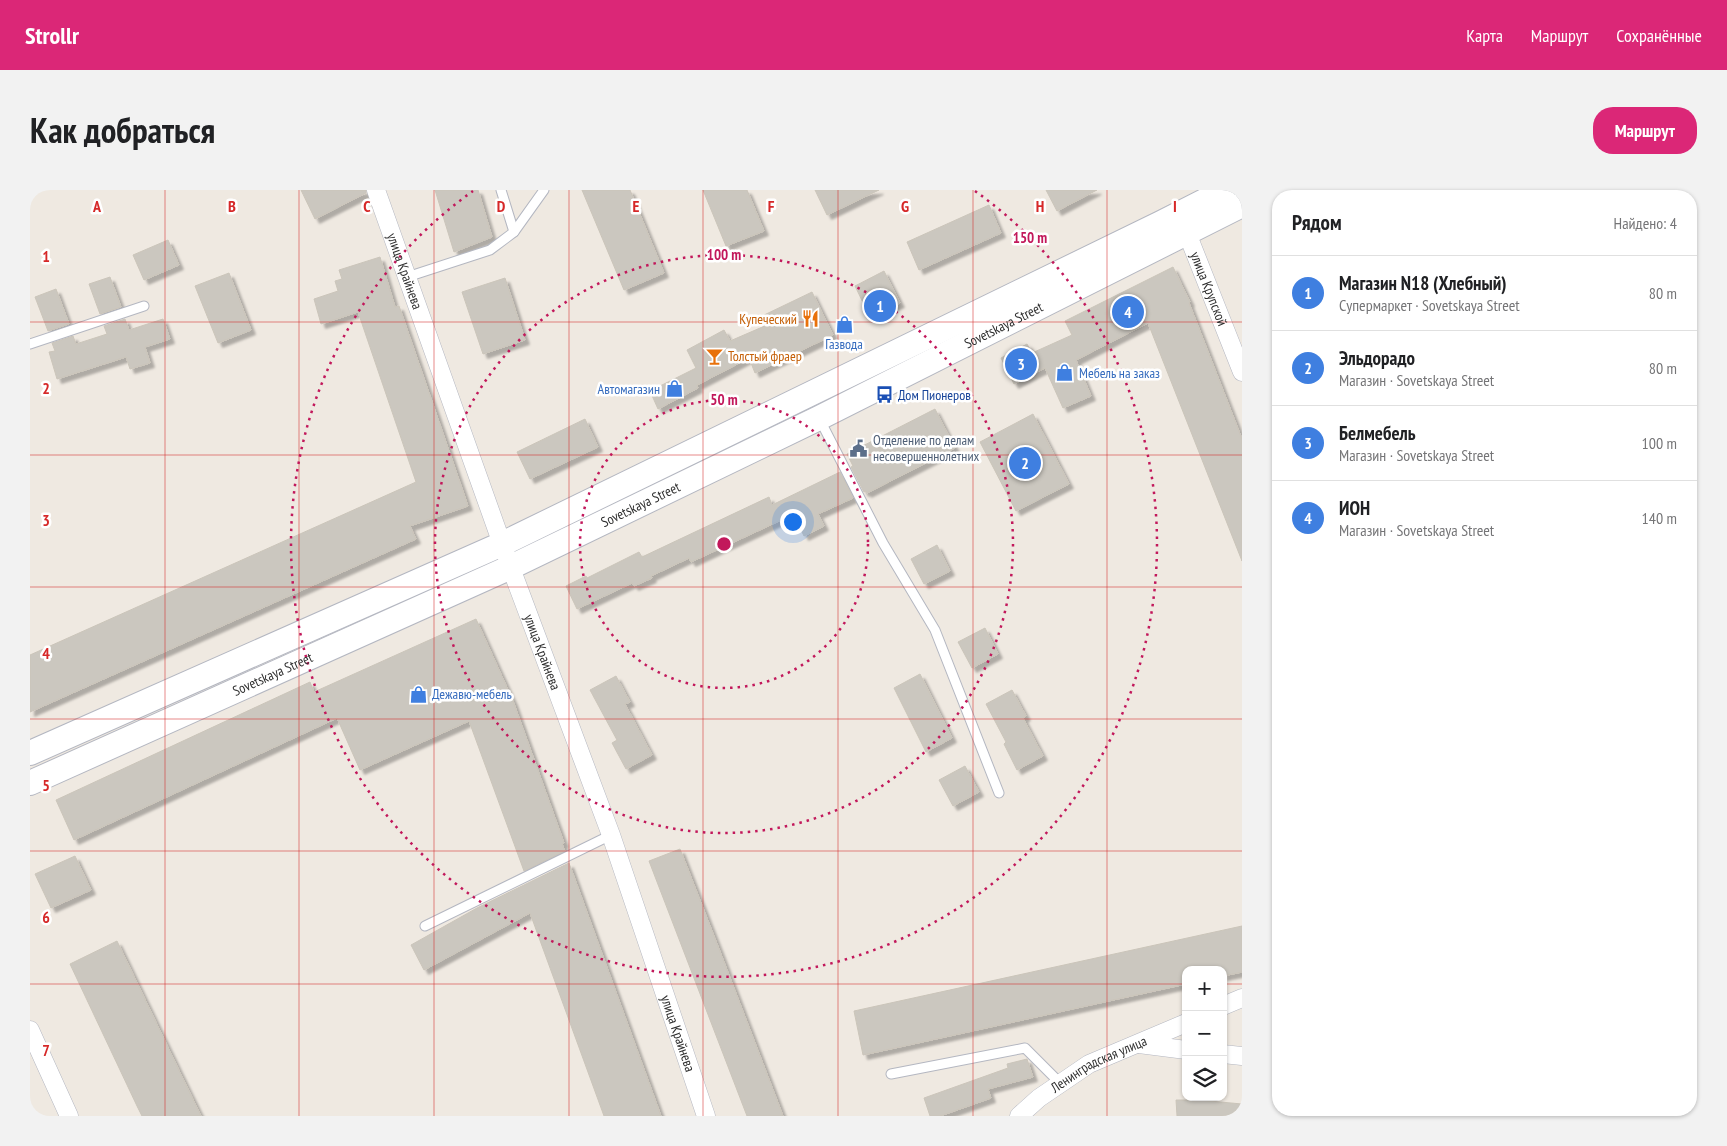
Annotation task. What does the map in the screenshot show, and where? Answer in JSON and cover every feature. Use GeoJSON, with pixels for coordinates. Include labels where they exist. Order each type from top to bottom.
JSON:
{"type":"FeatureCollection","features":[{"type":"Feature","properties":{"kind":"street","name":"улица Крайнева"},"geometry":{"type":"LineString","coordinates":[[376,190],[502,544],[610,835],[706,1116]]}},
{"type":"Feature","properties":{"kind":"street","name":"Sovetskaya Street"},"geometry":{"type":"LineString","coordinates":[[30,753],[502,544],[1161,224],[1226,190]]}},
{"type":"Feature","properties":{"kind":"street","name":"Sovetskaya Street"},"geometry":{"type":"LineString","coordinates":[[30,783],[511,567],[819,418],[1242,205]]}},
{"type":"Feature","properties":{"kind":"street","name":"улица Крупской"},"geometry":{"type":"LineString","coordinates":[[1187,233],[1242,372]]}},
{"type":"Feature","properties":{"kind":"street"},"geometry":{"type":"LineString","coordinates":[[1227,1004],[1242,998]]}},
{"type":"Feature","properties":{"kind":"street","name":"Ленинградская улица"},"geometry":{"type":"LineString","coordinates":[[1019,1116],[1039,1098],[1089,1064],[1182,1025]]}},
{"type":"Feature","properties":{"kind":"street"},"geometry":{"type":"LineString","coordinates":[[30,1030],[69,1116]]}},
{"type":"Feature","properties":{"kind":"street"},"geometry":{"type":"LineString","coordinates":[[1138,1044],[1182,1050]]}},
{"type":"Feature","properties":{"kind":"street"},"geometry":{"type":"LineString","coordinates":[[1227,1054],[1242,1056]]}},
{"type":"Feature","properties":{"kind":"lane"},"geometry":{"type":"LineString","coordinates":[[501,190],[514,232]]}},
{"type":"Feature","properties":{"kind":"lane"},"geometry":{"type":"LineString","coordinates":[[407,277],[490,250],[514,232],[544,190]]}},
{"type":"Feature","properties":{"kind":"lane"},"geometry":{"type":"LineString","coordinates":[[30,344],[144,306]]}},
{"type":"Feature","properties":{"kind":"lane"},"geometry":{"type":"LineString","coordinates":[[819,418],[883,543],[934,630],[999,793]]}},
{"type":"Feature","properties":{"kind":"lane"},"geometry":{"type":"LineString","coordinates":[[425,926],[610,835]]}},
{"type":"Feature","properties":{"kind":"lane"},"geometry":{"type":"LineString","coordinates":[[892,1074],[1025,1048],[1060,1083]]}},
{"type":"Feature","properties":{"kind":"building"},"geometry":{"type":"Polygon","coordinates":[[[301,190],[366,190],[366,193],[315,219],[301,190]]]}},
{"type":"Feature","properties":{"kind":"building"},"geometry":{"type":"Polygon","coordinates":[[[435,190],[478,190],[492,237],[454,252],[435,190]]]}},
{"type":"Feature","properties":{"kind":"building"},"geometry":{"type":"Polygon","coordinates":[[[582,190],[630,190],[664,273],[624,290],[582,190]]]}},
{"type":"Feature","properties":{"kind":"building"},"geometry":{"type":"Polygon","coordinates":[[[703,190],[747,190],[764,231],[726,246],[703,190]]]}},
{"type":"Feature","properties":{"kind":"building"},"geometry":{"type":"Polygon","coordinates":[[[815,190],[879,190],[827,215],[815,190]]]}},
{"type":"Feature","properties":{"kind":"building"},"geometry":{"type":"Polygon","coordinates":[[[1046,190],[1097,190],[1057,211],[1046,190]]]}},
{"type":"Feature","properties":{"kind":"building"},"geometry":{"type":"Polygon","coordinates":[[[989,205],[1001,233],[919,270],[907,242],[989,205]]]}},
{"type":"Feature","properties":{"kind":"building"},"geometry":{"type":"Polygon","coordinates":[[[168,240],[179,265],[144,280],[133,255],[168,240]]]}},
{"type":"Feature","properties":{"kind":"building"},"geometry":{"type":"Polygon","coordinates":[[[380,257],[395,307],[399,306],[468,506],[410,526],[416,539],[30,712],[30,655],[416,482],[358,312],[321,324],[314,299],[338,291],[335,281],[342,279],[339,270],[380,257]]]}},
{"type":"Feature","properties":{"kind":"building"},"geometry":{"type":"Polygon","coordinates":[[[1173,267],[1190,302],[1242,439],[1242,561],[1148,323],[1076,360],[1091,396],[1063,408],[1045,368],[1014,384],[1001,358],[1027,344],[1032,353],[1072,335],[1065,321],[1173,267]]]}},
{"type":"Feature","properties":{"kind":"building"},"geometry":{"type":"Polygon","coordinates":[[[884,271],[900,303],[870,317],[855,286],[884,271]]]}},
{"type":"Feature","properties":{"kind":"building"},"geometry":{"type":"Polygon","coordinates":[[[229,273],[251,330],[218,343],[195,286],[229,273]]]}},
{"type":"Feature","properties":{"kind":"building"},"geometry":{"type":"Polygon","coordinates":[[[110,277],[121,307],[100,314],[89,284],[110,277]]]}},
{"type":"Feature","properties":{"kind":"building"},"geometry":{"type":"Polygon","coordinates":[[[505,278],[525,340],[483,354],[462,292],[505,278]]]}},
{"type":"Feature","properties":{"kind":"building"},"geometry":{"type":"Polygon","coordinates":[[[56,289],[69,324],[48,331],[35,297],[56,289]]]}},
{"type":"Feature","properties":{"kind":"building"},"geometry":{"type":"Polygon","coordinates":[[[812,292],[833,335],[755,373],[749,358],[697,385],[698,388],[658,409],[650,391],[696,368],[687,350],[724,330],[730,341],[767,325],[762,316],[812,292]]]}},
{"type":"Feature","properties":{"kind":"building"},"geometry":{"type":"Polygon","coordinates":[[[125,319],[129,330],[163,319],[170,339],[145,347],[150,363],[130,369],[126,357],[57,379],[49,352],[55,351],[52,343],[73,336],[76,344],[107,334],[104,326],[125,319]]]}},
{"type":"Feature","properties":{"kind":"building"},"geometry":{"type":"Polygon","coordinates":[[[935,409],[955,448],[867,493],[866,491],[864,492],[851,467],[853,466],[847,454],[935,409]]]}},
{"type":"Feature","properties":{"kind":"building"},"geometry":{"type":"Polygon","coordinates":[[[1033,414],[1069,484],[1016,511],[980,442],[1033,414]]]}},
{"type":"Feature","properties":{"kind":"building"},"geometry":{"type":"Polygon","coordinates":[[[585,419],[598,447],[530,479],[517,452],[585,419]]]}},
{"type":"Feature","properties":{"kind":"building"},"geometry":{"type":"Polygon","coordinates":[[[840,472],[853,498],[818,514],[824,526],[804,536],[794,514],[691,562],[689,558],[651,576],[652,578],[634,586],[632,583],[577,609],[566,586],[586,576],[587,578],[639,552],[642,557],[769,497],[772,505],[840,472]]]}},
{"type":"Feature","properties":{"kind":"building"},"geometry":{"type":"Polygon","coordinates":[[[937,545],[950,571],[924,584],[911,559],[937,545]]]}},
{"type":"Feature","properties":{"kind":"building"},"geometry":{"type":"Polygon","coordinates":[[[476,619],[513,701],[564,843],[562,844],[565,851],[524,871],[469,721],[360,770],[337,718],[74,840],[56,800],[310,682],[314,692],[476,619]]]}},
{"type":"Feature","properties":{"kind":"building"},"geometry":{"type":"Polygon","coordinates":[[[985,628],[998,654],[972,668],[958,642],[985,628]]]}},
{"type":"Feature","properties":{"kind":"building"},"geometry":{"type":"Polygon","coordinates":[[[920,674],[952,738],[926,752],[894,688],[920,674]]]}},
{"type":"Feature","properties":{"kind":"building"},"geometry":{"type":"Polygon","coordinates":[[[616,676],[630,702],[625,704],[652,755],[626,769],[612,743],[617,740],[590,690],[616,676]]]}},
{"type":"Feature","properties":{"kind":"building"},"geometry":{"type":"Polygon","coordinates":[[[1012,690],[1026,716],[1023,718],[1043,756],[1017,770],[1004,744],[1006,742],[986,704],[1012,690]]]}},
{"type":"Feature","properties":{"kind":"building"},"geometry":{"type":"Polygon","coordinates":[[[965,766],[979,792],[953,806],[939,780],[965,766]]]}},
{"type":"Feature","properties":{"kind":"building"},"geometry":{"type":"Polygon","coordinates":[[[680,849],[783,1116],[747,1116],[649,861],[680,849]]]}},
{"type":"Feature","properties":{"kind":"building"},"geometry":{"type":"Polygon","coordinates":[[[75,856],[91,890],[51,908],[35,874],[75,856]]]}},
{"type":"Feature","properties":{"kind":"building"},"geometry":{"type":"Polygon","coordinates":[[[569,863],[661,1116],[604,1116],[530,913],[424,970],[411,945],[477,908],[569,863]]]}},
{"type":"Feature","properties":{"kind":"building"},"geometry":{"type":"Polygon","coordinates":[[[1242,926],[1242,972],[1227,975],[1227,966],[1182,966],[1182,985],[863,1055],[854,1011],[1242,926]]]}},
{"type":"Feature","properties":{"kind":"building"},"geometry":{"type":"Polygon","coordinates":[[[117,941],[201,1116],[142,1116],[137,1106],[70,964],[117,941]]]}},
{"type":"Feature","properties":{"kind":"building"},"geometry":{"type":"Polygon","coordinates":[[[1027,1059],[1033,1077],[988,1089],[991,1098],[940,1116],[930,1116],[924,1098],[1008,1068],[1007,1064],[1027,1059]]]}},
{"type":"Feature","properties":{"kind":"building"},"geometry":{"type":"Polygon","coordinates":[[[1176,1100],[1242,1104],[1242,1116],[1177,1116],[1176,1100]]]}},
{"type":"Feature","properties":{"kind":"place","name":"Магазин N18 (Хлебный)"},"geometry":{"type":"Point","coordinates":[880,306]}},
{"type":"Feature","properties":{"kind":"place","name":"ИОН"},"geometry":{"type":"Point","coordinates":[1128,312]}},
{"type":"Feature","properties":{"kind":"place","name":"Купеческий"},"geometry":{"type":"Point","coordinates":[811,319]}},
{"type":"Feature","properties":{"kind":"place","name":"Газвода"},"geometry":{"type":"Point","coordinates":[844,324]}},
{"type":"Feature","properties":{"kind":"place","name":"Толстый фраер"},"geometry":{"type":"Point","coordinates":[714,356]}},
{"type":"Feature","properties":{"kind":"place","name":"Белмебель"},"geometry":{"type":"Point","coordinates":[1021,364]}},
{"type":"Feature","properties":{"kind":"place","name":"Мебель на заказ"},"geometry":{"type":"Point","coordinates":[1065,373]}},
{"type":"Feature","properties":{"kind":"place","name":"Автомагазин"},"geometry":{"type":"Point","coordinates":[674,389]}},
{"type":"Feature","properties":{"kind":"place","name":"Дом Пионеров"},"geometry":{"type":"Point","coordinates":[884,395]}},
{"type":"Feature","properties":{"kind":"place","name":"Отделение по делам несовершеннолетних"},"geometry":{"type":"Point","coordinates":[859,448]}},
{"type":"Feature","properties":{"kind":"place","name":"Эльдорадо"},"geometry":{"type":"Point","coordinates":[1025,463]}},
{"type":"Feature","properties":{"kind":"place","name":"Дежавю-мебель"},"geometry":{"type":"Point","coordinates":[418,694]}}]}
